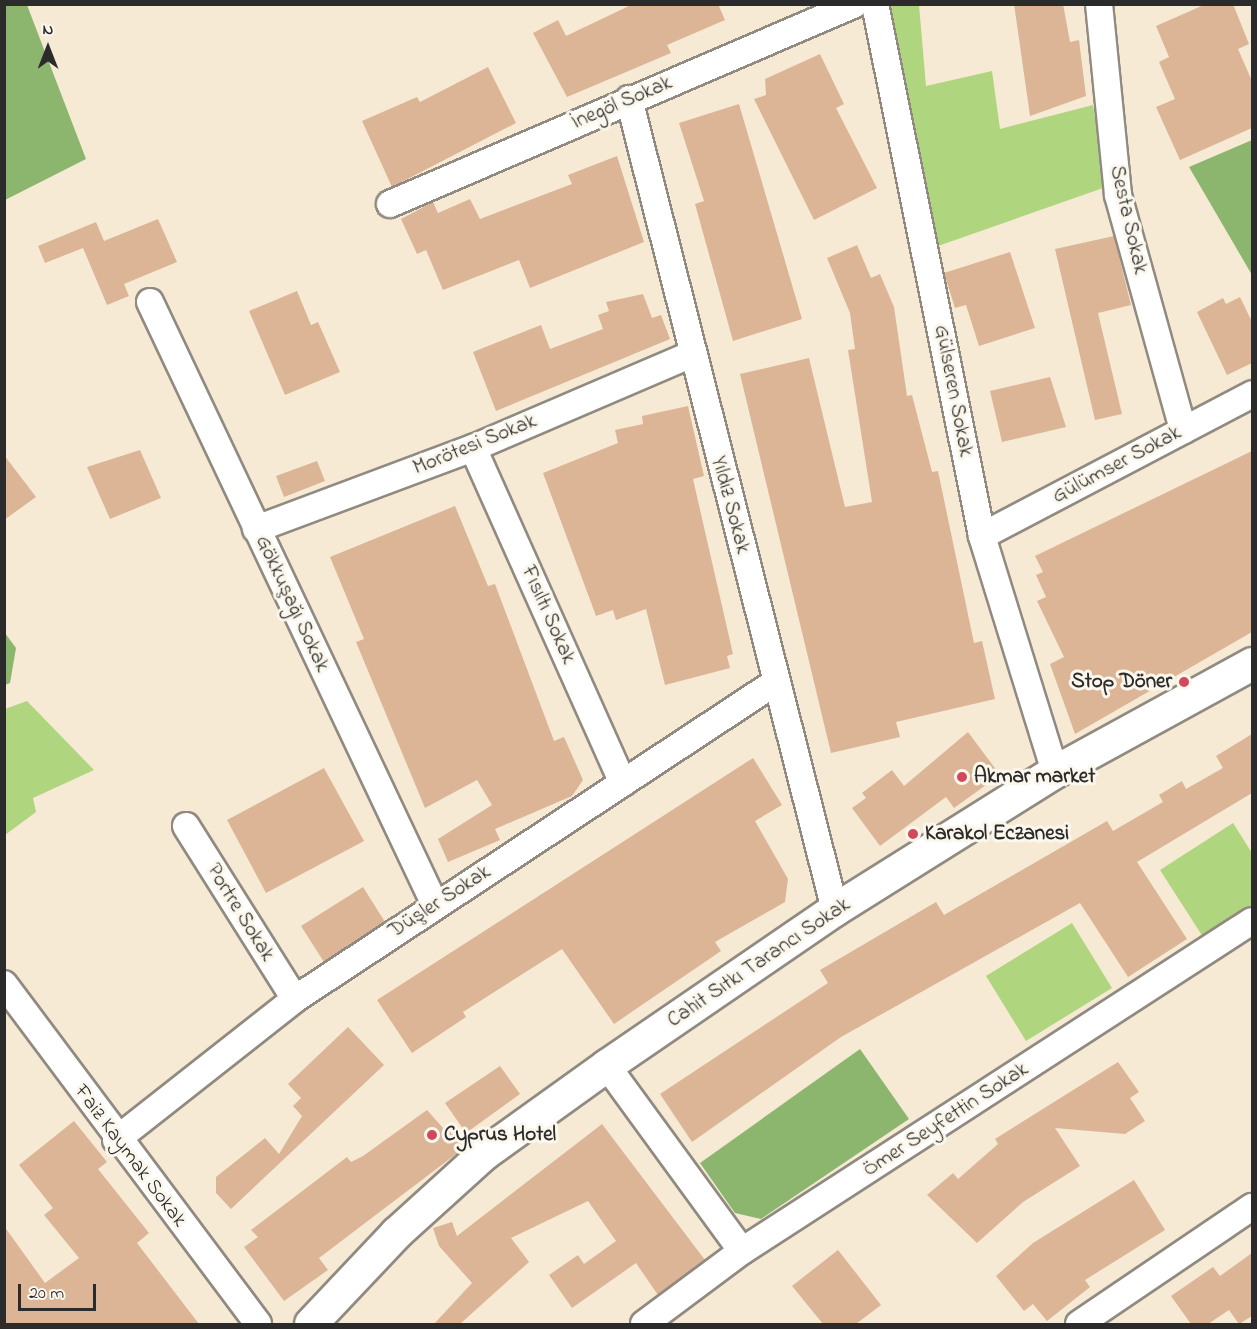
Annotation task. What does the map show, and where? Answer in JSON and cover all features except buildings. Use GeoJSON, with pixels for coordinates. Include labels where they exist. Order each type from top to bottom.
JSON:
{"type":"FeatureCollection","features":[{"type":"Feature","properties":{"kind":"street","name":"İnegöl Sokak"},"geometry":{"type":"LineString","coordinates":[[390,204],[629,99],[855,4]]}},
{"type":"Feature","properties":{"kind":"street","name":"Gülseren Sokak"},"geometry":{"type":"LineString","coordinates":[[874,4],[982,536],[1055,772]]}},
{"type":"Feature","properties":{"kind":"street","name":"Sesta Sokak"},"geometry":{"type":"LineString","coordinates":[[1099,4],[1118,195],[1183,430]]}},
{"type":"Feature","properties":{"kind":"street","name":"Yıldız Sokak"},"geometry":{"type":"LineString","coordinates":[[629,99],[690,356],[835,910]]}},
{"type":"Feature","properties":{"kind":"street","name":"Gökkuşağı Sokak"},"geometry":{"type":"LineString","coordinates":[[150,303],[435,905]]}},
{"type":"Feature","properties":{"kind":"street","name":"Morötesi Sokak"},"geometry":{"type":"LineString","coordinates":[[256,529],[473,448],[690,356]]}},
{"type":"Feature","properties":{"kind":"street","name":"Gülümser Sokak"},"geometry":{"type":"LineString","coordinates":[[982,536],[1252,394]]}},
{"type":"Feature","properties":{"kind":"street","name":"Fısıltı Sokak"},"geometry":{"type":"LineString","coordinates":[[473,448],[623,783]]}},
{"type":"Feature","properties":{"kind":"street","name":"Cahit Sıtkı Tarancı Sokak"},"geometry":{"type":"LineString","coordinates":[[311,1324],[397,1233],[483,1155],[607,1066],[835,910],[1055,772],[1252,664]]}},
{"type":"Feature","properties":{"kind":"street","name":"Düşler Sokak"},"geometry":{"type":"LineString","coordinates":[[116,1140],[295,999],[776,682]]}},
{"type":"Feature","properties":{"kind":"street","name":"Portre Sokak"},"geometry":{"type":"LineString","coordinates":[[186,826],[295,999]]}},
{"type":"Feature","properties":{"kind":"street","name":"Ömer Seyfettin Sokak"},"geometry":{"type":"LineString","coordinates":[[644,1324],[742,1251],[1252,921]]}},
{"type":"Feature","properties":{"kind":"street","name":"Faiz Kaymak Sokak"},"geometry":{"type":"LineString","coordinates":[[4,984],[116,1140],[258,1324]]}},
{"type":"Feature","properties":{"kind":"street"},"geometry":{"type":"LineString","coordinates":[[607,1066],[742,1251]]}},
{"type":"Feature","properties":{"kind":"street"},"geometry":{"type":"LineString","coordinates":[[1079,1324],[1252,1207]]}},
{"type":"Feature","properties":{"kind":"green space"},"geometry":{"type":"Polygon","coordinates":[[[5,4],[27,5],[86,159],[5,200],[5,4]]]}},
{"type":"Feature","properties":{"kind":"green space"},"geometry":{"type":"Polygon","coordinates":[[[883,5],[919,5],[926,86],[992,71],[1000,129],[1093,105],[1106,187],[938,246],[883,5]]]}},
{"type":"Feature","properties":{"kind":"green space"},"geometry":{"type":"Polygon","coordinates":[[[1252,140],[1252,275],[1189,167],[1252,140]]]}},
{"type":"Feature","properties":{"kind":"green space"},"geometry":{"type":"Polygon","coordinates":[[[5,633],[16,648],[10,683],[5,685],[5,633]]]}},
{"type":"Feature","properties":{"kind":"green space"},"geometry":{"type":"Polygon","coordinates":[[[27,701],[94,770],[33,798],[36,812],[5,835],[5,709],[27,701]]]}},
{"type":"Feature","properties":{"kind":"green space"},"geometry":{"type":"Polygon","coordinates":[[[1233,823],[1252,853],[1252,905],[1203,937],[1160,870],[1233,823]]]}},
{"type":"Feature","properties":{"kind":"green space"},"geometry":{"type":"Polygon","coordinates":[[[1072,923],[1112,988],[1026,1041],[986,976],[1072,923]]]}},
{"type":"Feature","properties":{"kind":"green space"},"geometry":{"type":"Polygon","coordinates":[[[860,1049],[909,1119],[761,1219],[735,1213],[700,1163],[860,1049]]]}},
{"type":"Feature","properties":{"kind":"place","name":"Stop Döner"},"geometry":{"type":"Point","coordinates":[1184,682]}},
{"type":"Feature","properties":{"kind":"place","name":"Akmar market"},"geometry":{"type":"Point","coordinates":[962,777]}},
{"type":"Feature","properties":{"kind":"place","name":"Karakol Eczanesi"},"geometry":{"type":"Point","coordinates":[913,834]}},
{"type":"Feature","properties":{"kind":"place","name":"Cyprus Hotel"},"geometry":{"type":"Point","coordinates":[432,1135]}}]}
